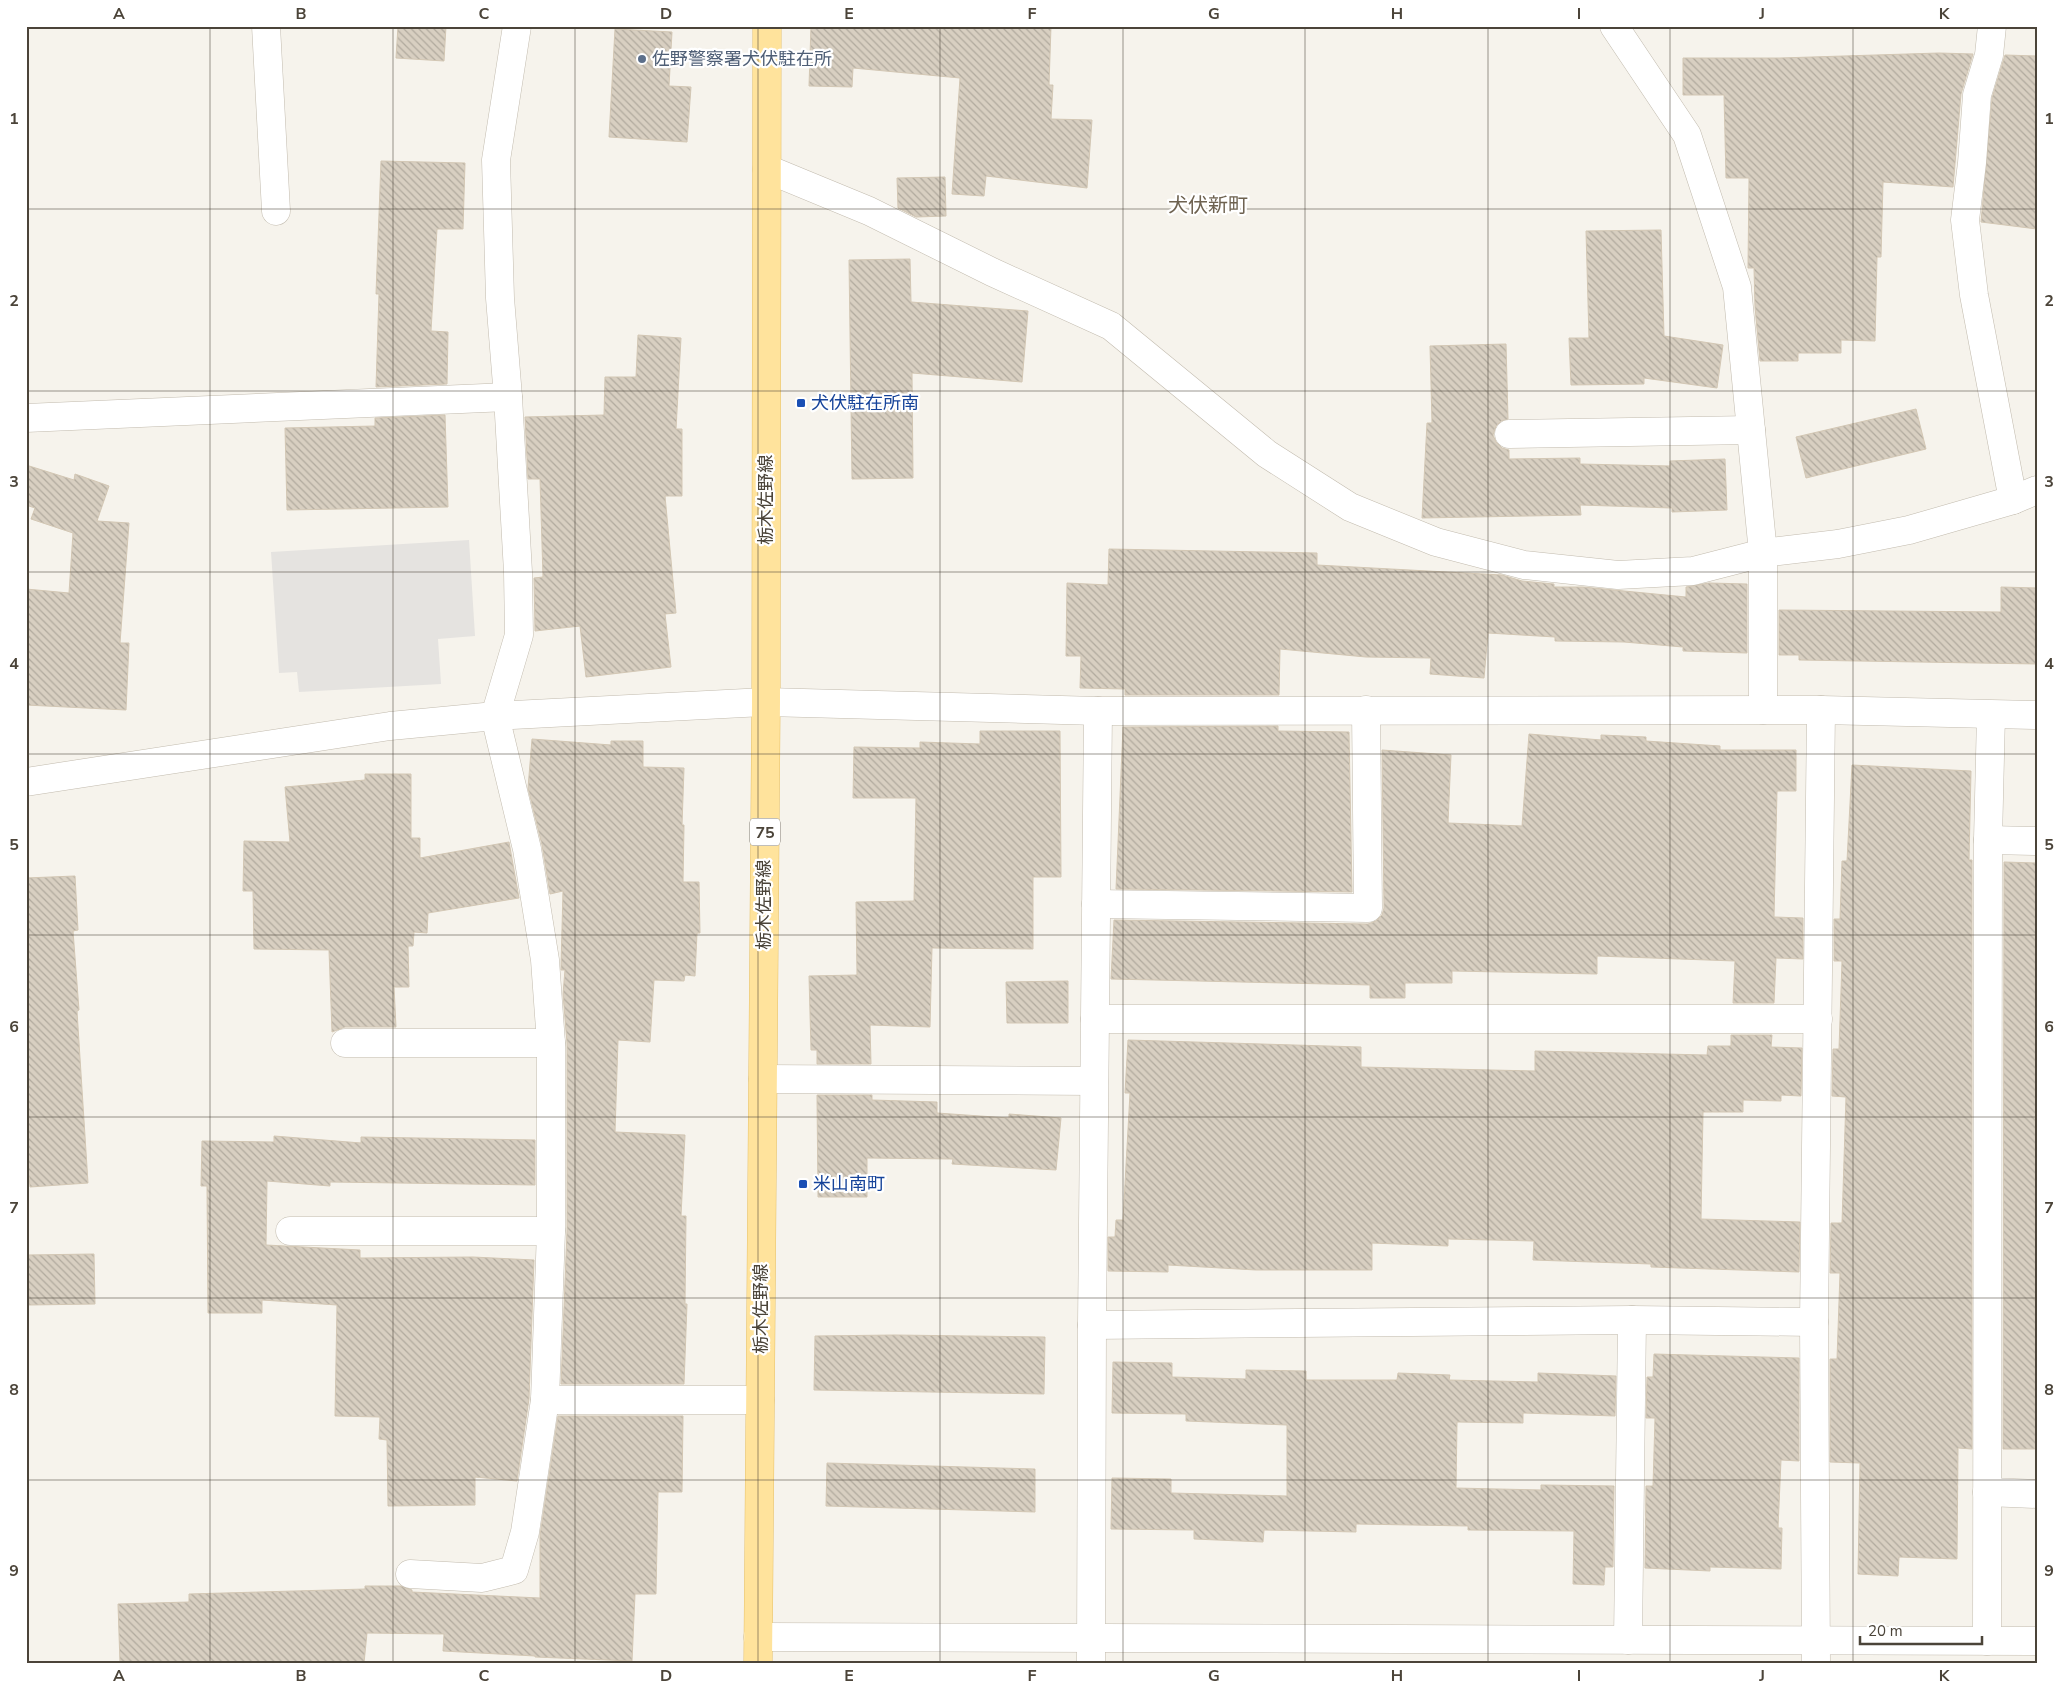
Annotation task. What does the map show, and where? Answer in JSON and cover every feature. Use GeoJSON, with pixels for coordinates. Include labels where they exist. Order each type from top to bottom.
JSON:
{"type":"FeatureCollection","features":[{"type":"Feature","properties":{"kind":"main road","name":"栃木佐野線"},"geometry":{"type":"LineString","coordinates":[[758,1650],[766,702],[767,26]]}},
{"type":"Feature","properties":{"kind":"street"},"geometry":{"type":"LineString","coordinates":[[266,26],[276,211]]}},
{"type":"Feature","properties":{"kind":"street"},"geometry":{"type":"LineString","coordinates":[[410,1574],[482,1578],[514,1570],[525,1532],[545,1400],[551,1231],[551,1043],[545,960],[527,849],[495,716],[519,635],[518,572],[500,298],[496,160],[517,26]]}},
{"type":"Feature","properties":{"kind":"street"},"geometry":{"type":"LineString","coordinates":[[1614,26],[1687,135],[1738,287],[1763,553],[1763,710]]}},
{"type":"Feature","properties":{"kind":"street"},"geometry":{"type":"LineString","coordinates":[[767,169],[869,211],[992,272],[1111,326],[1267,454],[1350,508],[1436,542],[1524,565],[1618,575],[1693,571],[1763,553],[1838,544],[1909,530],[2025,495],[1974,296],[1965,220],[1972,163],[1977,95],[1989,54],[1992,26]]}},
{"type":"Feature","properties":{"kind":"street"},"geometry":{"type":"LineString","coordinates":[[26,418],[508,397]]}},
{"type":"Feature","properties":{"kind":"street"},"geometry":{"type":"LineString","coordinates":[[1509,434],[1751,430]]}},
{"type":"Feature","properties":{"kind":"street"},"geometry":{"type":"LineString","coordinates":[[26,782],[390,726],[495,716],[766,702],[1098,711],[1821,710],[2037,715]]}},
{"type":"Feature","properties":{"kind":"street"},"geometry":{"type":"LineString","coordinates":[[1096,904],[1368,908],[1366,710]]}},
{"type":"Feature","properties":{"kind":"street"},"geometry":{"type":"LineString","coordinates":[[1817,1652],[1814,1322],[1821,710]]}},
{"type":"Feature","properties":{"kind":"street"},"geometry":{"type":"LineString","coordinates":[[1091,1651],[1094,1019],[1098,711]]}},
{"type":"Feature","properties":{"kind":"street"},"geometry":{"type":"LineString","coordinates":[[1987,1641],[1988,840],[1991,715]]}},
{"type":"Feature","properties":{"kind":"street"},"geometry":{"type":"LineString","coordinates":[[1988,840],[2037,841]]}},
{"type":"Feature","properties":{"kind":"street"},"geometry":{"type":"LineString","coordinates":[[1094,1019],[1818,1019]]}},
{"type":"Feature","properties":{"kind":"street"},"geometry":{"type":"LineString","coordinates":[[345,1043],[551,1043]]}},
{"type":"Feature","properties":{"kind":"street"},"geometry":{"type":"LineString","coordinates":[[763,1079],[1094,1081]]}},
{"type":"Feature","properties":{"kind":"street"},"geometry":{"type":"LineString","coordinates":[[290,1231],[551,1231]]}},
{"type":"Feature","properties":{"kind":"street"},"geometry":{"type":"LineString","coordinates":[[1092,1324],[1632,1320],[1814,1322]]}},
{"type":"Feature","properties":{"kind":"street"},"geometry":{"type":"LineString","coordinates":[[1628,1640],[1632,1320]]}},
{"type":"Feature","properties":{"kind":"street"},"geometry":{"type":"LineString","coordinates":[[545,1400],[760,1400]]}},
{"type":"Feature","properties":{"kind":"street"},"geometry":{"type":"LineString","coordinates":[[1987,1492],[2037,1494]]}},
{"type":"Feature","properties":{"kind":"street"},"geometry":{"type":"LineString","coordinates":[[758,1650],[1091,1651],[1628,1640],[1817,1652],[1987,1641],[2037,1642]]}},
{"type":"Feature","properties":{"kind":"shaded area"},"geometry":{"type":"Polygon","coordinates":[[[469,540],[475,636],[438,639],[441,684],[299,692],[297,672],[279,673],[271,552],[469,540]]]}},
{"type":"Feature","properties":{"kind":"building"},"geometry":{"type":"Polygon","coordinates":[[[398,26],[446,26],[444,61],[396,58],[398,26]]]}},
{"type":"Feature","properties":{"kind":"building"},"geometry":{"type":"Polygon","coordinates":[[[811,26],[1051,26],[1049,85],[1053,85],[1051,119],[1092,120],[1087,188],[986,176],[984,196],[952,194],[960,78],[853,68],[852,87],[809,86],[811,26]]]}},
{"type":"Feature","properties":{"kind":"building","name":"佐野警察署犬伏駐在所"},"geometry":{"type":"Polygon","coordinates":[[[615,29],[672,32],[669,86],[691,87],[687,142],[609,137],[615,29]]]}},
{"type":"Feature","properties":{"kind":"building"},"geometry":{"type":"Polygon","coordinates":[[[1939,53],[1973,54],[1961,94],[1953,187],[1883,182],[1881,257],[1877,257],[1875,341],[1841,340],[1841,353],[1798,353],[1798,361],[1760,361],[1755,307],[1754,268],[1748,268],[1749,178],[1726,178],[1724,95],[1683,95],[1683,58],[1780,58],[1939,53]]]}},
{"type":"Feature","properties":{"kind":"building"},"geometry":{"type":"Polygon","coordinates":[[[2005,55],[2037,56],[2037,229],[1981,222],[1992,98],[2005,55]]]}},
{"type":"Feature","properties":{"kind":"building"},"geometry":{"type":"Polygon","coordinates":[[[381,161],[465,163],[463,229],[437,229],[431,331],[448,332],[447,384],[376,387],[379,294],[376,294],[381,161]]]}},
{"type":"Feature","properties":{"kind":"building"},"geometry":{"type":"Polygon","coordinates":[[[945,177],[946,216],[916,217],[898,208],[897,178],[945,177]]]}},
{"type":"Feature","properties":{"kind":"building"},"geometry":{"type":"Polygon","coordinates":[[[1661,230],[1664,336],[1723,345],[1717,388],[1644,378],[1644,384],[1571,385],[1569,338],[1589,338],[1586,231],[1661,230]]]}},
{"type":"Feature","properties":{"kind":"building"},"geometry":{"type":"Polygon","coordinates":[[[910,259],[911,302],[1028,311],[1022,382],[912,373],[913,478],[852,479],[849,260],[910,259]]]}},
{"type":"Feature","properties":{"kind":"building"},"geometry":{"type":"Polygon","coordinates":[[[638,335],[681,338],[676,429],[682,429],[682,496],[665,496],[676,613],[665,614],[671,667],[586,677],[580,626],[535,631],[534,578],[543,577],[540,479],[528,479],[525,417],[604,415],[605,377],[636,377],[638,335]]]}},
{"type":"Feature","properties":{"kind":"building"},"geometry":{"type":"Polygon","coordinates":[[[1506,344],[1508,419],[1501,421],[1496,426],[1493,435],[1496,442],[1502,448],[1509,450],[1509,459],[1580,458],[1580,464],[1670,466],[1670,461],[1725,459],[1727,510],[1672,512],[1672,508],[1580,505],[1581,515],[1422,518],[1427,423],[1432,423],[1430,346],[1506,344]]]}},
{"type":"Feature","properties":{"kind":"building"},"geometry":{"type":"Polygon","coordinates":[[[1916,409],[1926,449],[1806,478],[1796,437],[1916,409]]]}},
{"type":"Feature","properties":{"kind":"building"},"geometry":{"type":"Polygon","coordinates":[[[445,415],[448,507],[287,510],[285,428],[375,426],[375,418],[445,415]]]}},
{"type":"Feature","properties":{"kind":"building"},"geometry":{"type":"Polygon","coordinates":[[[26,465],[74,480],[75,474],[109,486],[97,521],[129,523],[120,643],[129,643],[126,710],[26,705],[26,589],[69,593],[73,533],[31,519],[35,508],[26,505],[26,465]]]}},
{"type":"Feature","properties":{"kind":"building"},"geometry":{"type":"Polygon","coordinates":[[[1109,549],[1317,553],[1317,565],[1502,575],[1522,581],[1554,584],[1554,587],[1583,587],[1686,597],[1686,587],[1709,583],[1747,584],[1747,653],[1683,651],[1683,647],[1624,642],[1555,641],[1555,637],[1488,633],[1484,678],[1430,674],[1431,658],[1366,657],[1280,649],[1279,695],[1125,695],[1125,689],[1080,688],[1081,656],[1066,656],[1067,583],[1108,585],[1109,549]]]}},
{"type":"Feature","properties":{"kind":"building"},"geometry":{"type":"Polygon","coordinates":[[[2001,587],[2037,588],[2037,664],[1799,660],[1799,655],[1779,655],[1779,610],[2001,612],[2001,587]]]}},
{"type":"Feature","properties":{"kind":"building"},"geometry":{"type":"Polygon","coordinates":[[[1278,726],[1278,731],[1349,732],[1352,892],[1116,889],[1123,727],[1278,726]]]}},
{"type":"Feature","properties":{"kind":"building"},"geometry":{"type":"Polygon","coordinates":[[[980,731],[1060,731],[1061,877],[1033,877],[1033,949],[932,948],[930,1027],[870,1025],[871,1064],[817,1064],[817,1050],[811,1050],[809,976],[857,975],[856,902],[914,901],[916,798],[853,798],[854,747],[920,748],[920,742],[980,744],[980,731]]]}},
{"type":"Feature","properties":{"kind":"building"},"geometry":{"type":"Polygon","coordinates":[[[1529,734],[1601,740],[1601,735],[1646,737],[1646,741],[1720,746],[1720,750],[1796,750],[1796,791],[1777,791],[1774,917],[1803,918],[1803,959],[1776,958],[1774,1003],[1733,1003],[1735,961],[1597,956],[1597,974],[1452,971],[1452,983],[1405,983],[1405,998],[1370,998],[1370,985],[1111,979],[1114,920],[1368,924],[1376,921],[1382,915],[1384,908],[1382,750],[1451,755],[1448,823],[1522,826],[1529,734]]]}},
{"type":"Feature","properties":{"kind":"building"},"geometry":{"type":"Polygon","coordinates":[[[532,739],[611,745],[611,741],[643,741],[643,767],[684,768],[683,882],[699,882],[700,933],[697,933],[695,976],[685,975],[684,981],[654,980],[650,1042],[618,1040],[615,1132],[685,1135],[681,1216],[686,1216],[685,1304],[687,1304],[684,1384],[561,1384],[567,1231],[567,1043],[563,994],[565,970],[561,970],[563,891],[550,894],[542,845],[528,788],[532,739]]]}},
{"type":"Feature","properties":{"kind":"building"},"geometry":{"type":"Polygon","coordinates":[[[1852,765],[1971,771],[1969,860],[1972,860],[1972,1449],[1958,1448],[1957,1559],[1899,1557],[1898,1576],[1858,1574],[1860,1463],[1830,1462],[1830,1359],[1837,1359],[1840,1273],[1830,1273],[1831,1223],[1842,1223],[1846,1097],[1832,1096],[1833,1049],[1839,1049],[1842,961],[1834,961],[1834,919],[1840,919],[1842,861],[1847,861],[1852,765]]]}},
{"type":"Feature","properties":{"kind":"building"},"geometry":{"type":"Polygon","coordinates":[[[365,774],[411,774],[411,838],[420,838],[420,858],[509,842],[519,898],[428,913],[427,933],[414,932],[413,946],[408,946],[409,987],[394,987],[396,1027],[345,1027],[332,1032],[329,950],[254,949],[253,891],[243,891],[244,841],[290,842],[285,787],[365,780],[365,774]]]}},
{"type":"Feature","properties":{"kind":"building"},"geometry":{"type":"Polygon","coordinates":[[[2004,862],[2037,863],[2037,1449],[2003,1449],[2004,862]]]}},
{"type":"Feature","properties":{"kind":"building"},"geometry":{"type":"Polygon","coordinates":[[[75,876],[78,930],[73,931],[88,1183],[30,1187],[29,1176],[26,1177],[26,878],[75,876]]]}},
{"type":"Feature","properties":{"kind":"building"},"geometry":{"type":"Polygon","coordinates":[[[1068,981],[1068,1023],[1007,1023],[1006,982],[1068,981]]]}},
{"type":"Feature","properties":{"kind":"building"},"geometry":{"type":"Polygon","coordinates":[[[1731,1035],[1772,1035],[1771,1047],[1802,1048],[1801,1096],[1781,1095],[1781,1101],[1743,1100],[1743,1112],[1703,1112],[1701,1219],[1800,1222],[1799,1272],[1651,1267],[1651,1264],[1533,1260],[1534,1241],[1448,1239],[1448,1246],[1372,1243],[1372,1270],[1256,1270],[1168,1265],[1168,1272],[1108,1271],[1108,1237],[1115,1237],[1116,1220],[1123,1220],[1130,1093],[1125,1093],[1128,1040],[1361,1047],[1361,1067],[1535,1071],[1535,1051],[1707,1055],[1708,1046],[1731,1046],[1731,1035]]]}},
{"type":"Feature","properties":{"kind":"building"},"geometry":{"type":"Polygon","coordinates":[[[817,1095],[872,1095],[872,1100],[937,1102],[937,1113],[1009,1118],[1009,1114],[1061,1118],[1056,1170],[952,1164],[953,1159],[867,1158],[867,1197],[818,1197],[817,1095]]]}},
{"type":"Feature","properties":{"kind":"building"},"geometry":{"type":"Polygon","coordinates":[[[274,1136],[361,1143],[361,1137],[535,1140],[535,1185],[330,1182],[330,1186],[267,1181],[266,1245],[360,1250],[360,1258],[473,1257],[534,1260],[529,1399],[517,1481],[475,1477],[475,1505],[388,1506],[387,1440],[379,1439],[380,1417],[335,1416],[337,1305],[262,1300],[262,1313],[208,1313],[207,1186],[201,1186],[202,1141],[274,1142],[274,1136]]]}},
{"type":"Feature","properties":{"kind":"building"},"geometry":{"type":"Polygon","coordinates":[[[94,1254],[95,1304],[29,1305],[28,1255],[94,1254]]]}},
{"type":"Feature","properties":{"kind":"building"},"geometry":{"type":"Polygon","coordinates":[[[815,1336],[1045,1337],[1044,1394],[814,1390],[815,1336]]]}},
{"type":"Feature","properties":{"kind":"building"},"geometry":{"type":"Polygon","coordinates":[[[1654,1354],[1799,1358],[1799,1461],[1781,1460],[1778,1528],[1782,1528],[1781,1569],[1710,1567],[1710,1571],[1645,1568],[1646,1486],[1653,1486],[1655,1418],[1646,1418],[1647,1377],[1653,1377],[1654,1354]]]}},
{"type":"Feature","properties":{"kind":"building"},"geometry":{"type":"Polygon","coordinates":[[[1113,1362],[1172,1363],[1172,1377],[1246,1379],[1246,1370],[1306,1371],[1306,1380],[1397,1380],[1398,1373],[1450,1375],[1449,1380],[1538,1382],[1538,1373],[1616,1376],[1615,1416],[1523,1413],[1523,1423],[1457,1422],[1456,1488],[1541,1490],[1541,1485],[1614,1486],[1613,1567],[1605,1567],[1604,1585],[1573,1584],[1574,1531],[1468,1530],[1468,1526],[1356,1524],[1356,1532],[1264,1530],[1263,1542],[1194,1539],[1194,1530],[1111,1529],[1112,1478],[1171,1479],[1171,1493],[1287,1496],[1287,1425],[1186,1421],[1186,1414],[1112,1413],[1113,1362]]]}},
{"type":"Feature","properties":{"kind":"building"},"geometry":{"type":"Polygon","coordinates":[[[558,1416],[683,1416],[682,1492],[658,1492],[656,1594],[635,1594],[632,1661],[443,1651],[444,1634],[367,1633],[364,1663],[120,1663],[118,1604],[189,1602],[189,1594],[365,1589],[365,1586],[401,1586],[412,1590],[412,1592],[540,1598],[540,1535],[558,1416]]]}},
{"type":"Feature","properties":{"kind":"building"},"geometry":{"type":"Polygon","coordinates":[[[827,1463],[1035,1469],[1035,1512],[826,1506],[827,1463]]]}},
{"type":"Feature","properties":{"kind":"place","name":"佐野警察署犬伏駐在所"},"geometry":{"type":"Point","coordinates":[642,59]}},
{"type":"Feature","properties":{"kind":"place","name":"犬伏駐在所南"},"geometry":{"type":"Point","coordinates":[801,403]}},
{"type":"Feature","properties":{"kind":"place","name":"米山南町"},"geometry":{"type":"Point","coordinates":[803,1184]}},
{"type":"Feature","properties":{"kind":"district","name":"犬伏新町"},"geometry":{"type":"Point","coordinates":[1208,205]}}]}
